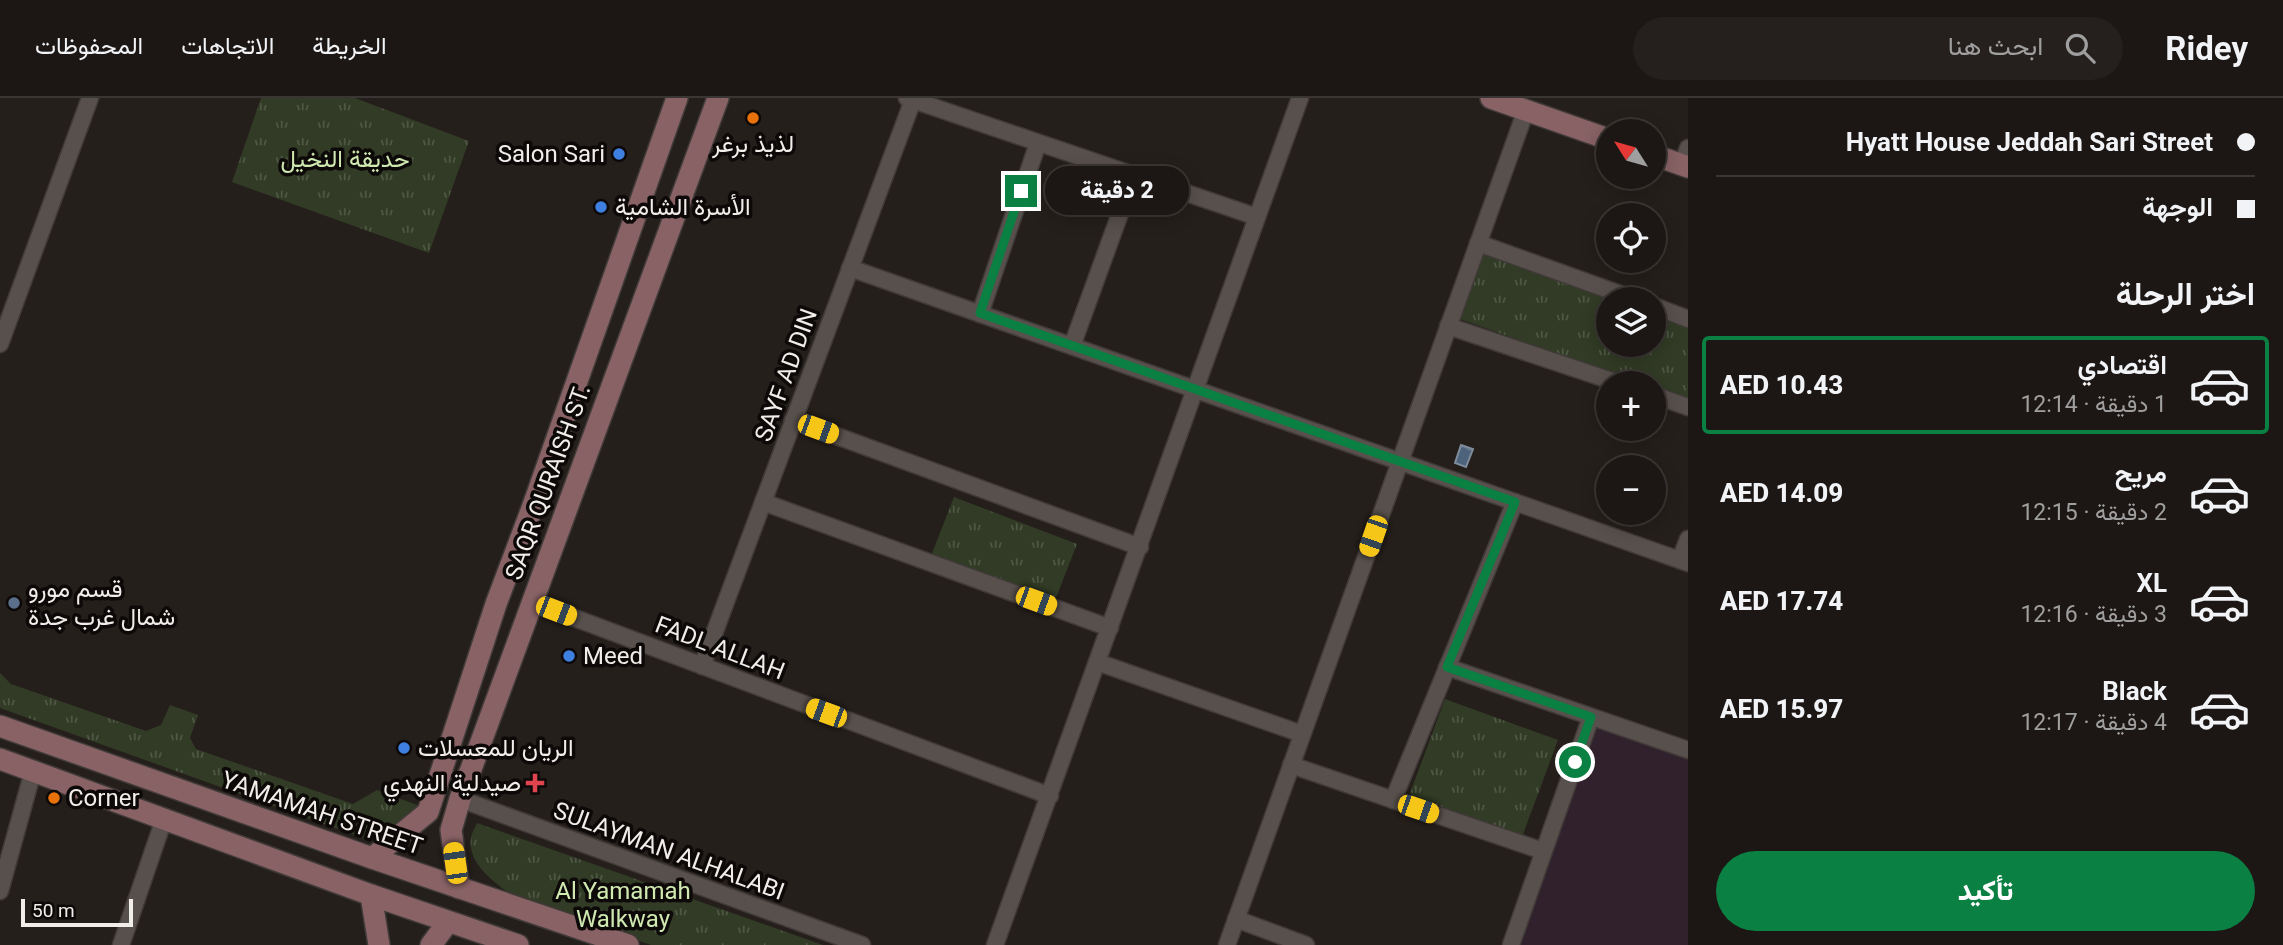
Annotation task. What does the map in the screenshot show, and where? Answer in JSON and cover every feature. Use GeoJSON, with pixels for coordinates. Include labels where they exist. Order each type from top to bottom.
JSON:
{"type":"FeatureCollection","features":[{"type":"Feature","properties":{"kind":"street"},"geometry":{"type":"LineString","coordinates":[[0,344],[90,98]]}},
{"type":"Feature","properties":{"kind":"street","name":"SAQR QURAISH ST."},"geometry":{"type":"LineString","coordinates":[[372,858],[428,813],[467,691],[677,98]]}},
{"type":"Feature","properties":{"kind":"street","name":"SAQR QURAISH ST."},"geometry":{"type":"LineString","coordinates":[[459,888],[451,830],[460,799],[718,98]]}},
{"type":"Feature","properties":{"kind":"street"},"geometry":{"type":"LineString","coordinates":[[995,945],[1300,98]]}},
{"type":"Feature","properties":{"kind":"street"},"geometry":{"type":"LineString","coordinates":[[1491,98],[1596,135]]}},
{"type":"Feature","properties":{"kind":"street"},"geometry":{"type":"LineString","coordinates":[[910,99],[1258,218]]}},
{"type":"Feature","properties":{"kind":"street","name":"SAYF AD DIN"},"geometry":{"type":"LineString","coordinates":[[702,666],[910,99]]}},
{"type":"Feature","properties":{"kind":"street"},"geometry":{"type":"LineString","coordinates":[[1227,945],[1526,110]]}},
{"type":"Feature","properties":{"kind":"street"},"geometry":{"type":"LineString","coordinates":[[980,313],[1038,143]]}},
{"type":"Feature","properties":{"kind":"street"},"geometry":{"type":"LineString","coordinates":[[1666,157],[1686,160]]}},
{"type":"Feature","properties":{"kind":"street"},"geometry":{"type":"LineString","coordinates":[[1072,346],[1134,175]]}},
{"type":"Feature","properties":{"kind":"street"},"geometry":{"type":"LineString","coordinates":[[1478,243],[1601,287]]}},
{"type":"Feature","properties":{"kind":"street"},"geometry":{"type":"LineString","coordinates":[[850,268],[1684,561],[1688,538]]}},
{"type":"Feature","properties":{"kind":"street"},"geometry":{"type":"LineString","coordinates":[[1666,311],[1688,319]]}},
{"type":"Feature","properties":{"kind":"street"},"geometry":{"type":"LineString","coordinates":[[1448,326],[1596,376]]}},
{"type":"Feature","properties":{"kind":"street"},"geometry":{"type":"LineString","coordinates":[[1666,400],[1688,407]]}},
{"type":"Feature","properties":{"kind":"street"},"geometry":{"type":"LineString","coordinates":[[793,420],[1140,547]]}},
{"type":"Feature","properties":{"kind":"street"},"geometry":{"type":"LineString","coordinates":[[763,502],[1110,628]]}},
{"type":"Feature","properties":{"kind":"street"},"geometry":{"type":"LineString","coordinates":[[1393,800],[1515,502]]}},
{"type":"Feature","properties":{"kind":"street","name":"FADL ALLAH"},"geometry":{"type":"LineString","coordinates":[[532,602],[1049,796]]}},
{"type":"Feature","properties":{"kind":"street"},"geometry":{"type":"LineString","coordinates":[[1097,662],[1302,734]]}},
{"type":"Feature","properties":{"kind":"street"},"geometry":{"type":"LineString","coordinates":[[1447,667],[1688,750]]}},
{"type":"Feature","properties":{"kind":"street"},"geometry":{"type":"LineString","coordinates":[[467,691],[476,705],[484,709],[496,699]]}},
{"type":"Feature","properties":{"kind":"street"},"geometry":{"type":"LineString","coordinates":[[1511,945],[1591,717]]}},
{"type":"Feature","properties":{"kind":"street"},"geometry":{"type":"LineString","coordinates":[[455,727],[470,718],[478,721],[485,733]]}},
{"type":"Feature","properties":{"kind":"street","name":"YAMAMAH STREET"},"geometry":{"type":"LineString","coordinates":[[0,726],[372,858],[628,945]]}},
{"type":"Feature","properties":{"kind":"street"},"geometry":{"type":"LineString","coordinates":[[0,759],[371,895],[518,945]]}},
{"type":"Feature","properties":{"kind":"street"},"geometry":{"type":"LineString","coordinates":[[1291,765],[1544,851]]}},
{"type":"Feature","properties":{"kind":"street"},"geometry":{"type":"LineString","coordinates":[[0,891],[33,771]]}},
{"type":"Feature","properties":{"kind":"street","name":"SULAYMAN ALHALABI"},"geometry":{"type":"LineString","coordinates":[[460,799],[862,945]]}},
{"type":"Feature","properties":{"kind":"street"},"geometry":{"type":"LineString","coordinates":[[121,945],[164,819]]}},
{"type":"Feature","properties":{"kind":"street"},"geometry":{"type":"LineString","coordinates":[[371,895],[379,945]]}},
{"type":"Feature","properties":{"kind":"street"},"geometry":{"type":"LineString","coordinates":[[1236,919],[1306,945]]}},
{"type":"Feature","properties":{"kind":"street"},"geometry":{"type":"LineString","coordinates":[[431,945],[447,922]]}},
{"type":"Feature","properties":{"kind":"shaded area"},"geometry":{"type":"Polygon","coordinates":[[[1594,723],[1688,756],[1688,945],[1515,945],[1594,723]]]}},
{"type":"Feature","properties":{"kind":"green space","name":"حديقة النخيل"},"geometry":{"type":"Polygon","coordinates":[[[261,98],[355,98],[469,141],[429,253],[232,182],[261,98]]]}},
{"type":"Feature","properties":{"kind":"green space"},"geometry":{"type":"Polygon","coordinates":[[[1481,253],[1596,294],[1596,357],[1666,357],[1666,318],[1688,326],[1688,400],[1666,392],[1666,371],[1606,371],[1457,318],[1481,253]]]}},
{"type":"Feature","properties":{"kind":"green space"},"geometry":{"type":"Polygon","coordinates":[[[954,497],[1077,544],[1054,603],[931,556],[954,497]]]}},
{"type":"Feature","properties":{"kind":"green space"},"geometry":{"type":"Polygon","coordinates":[[[0,673],[11,684],[146,731],[161,725],[170,705],[198,715],[190,738],[196,749],[353,804],[377,790],[422,807],[391,834],[363,838],[0,708],[0,673]]]}},
{"type":"Feature","properties":{"kind":"green space"},"geometry":{"type":"Polygon","coordinates":[[[1445,699],[1558,740],[1522,837],[1409,796],[1445,699]]]}},
{"type":"Feature","properties":{"kind":"green space","name":"Al Yamamah Walkway"},"geometry":{"type":"Polygon","coordinates":[[[477,823],[823,945],[651,945],[515,897],[492,880],[478,865],[471,848],[471,837],[477,823]]]}},
{"type":"Feature","properties":{"kind":"water"},"geometry":{"type":"Polygon","coordinates":[[[1461,445],[1473,449],[1466,467],[1455,463],[1461,445]]]}},
{"type":"Feature","properties":{"kind":"place","name":"لذيذ برغر"},"geometry":{"type":"Point","coordinates":[753,118]}},
{"type":"Feature","properties":{"kind":"place","name":"Salon Sari"},"geometry":{"type":"Point","coordinates":[619,154]}},
{"type":"Feature","properties":{"kind":"place","name":"الأسرة الشامية"},"geometry":{"type":"Point","coordinates":[601,207]}},
{"type":"Feature","properties":{"kind":"place","name":"قسم مورو شمال غرب جدة"},"geometry":{"type":"Point","coordinates":[14,603]}},
{"type":"Feature","properties":{"kind":"place","name":"Meed"},"geometry":{"type":"Point","coordinates":[569,656]}},
{"type":"Feature","properties":{"kind":"place","name":"الريان للمعسلات"},"geometry":{"type":"Point","coordinates":[404,748]}},
{"type":"Feature","properties":{"kind":"place","name":"صيدلية النهدي"},"geometry":{"type":"Point","coordinates":[535,783]}},
{"type":"Feature","properties":{"kind":"place","name":"Corner"},"geometry":{"type":"Point","coordinates":[54,798]}},
{"type":"Feature","properties":{"kind":"route"},"geometry":{"type":"LineString","coordinates":[[1021,191],[980,313],[1515,502],[1447,667],[1591,717],[1575,762]]}}]}
